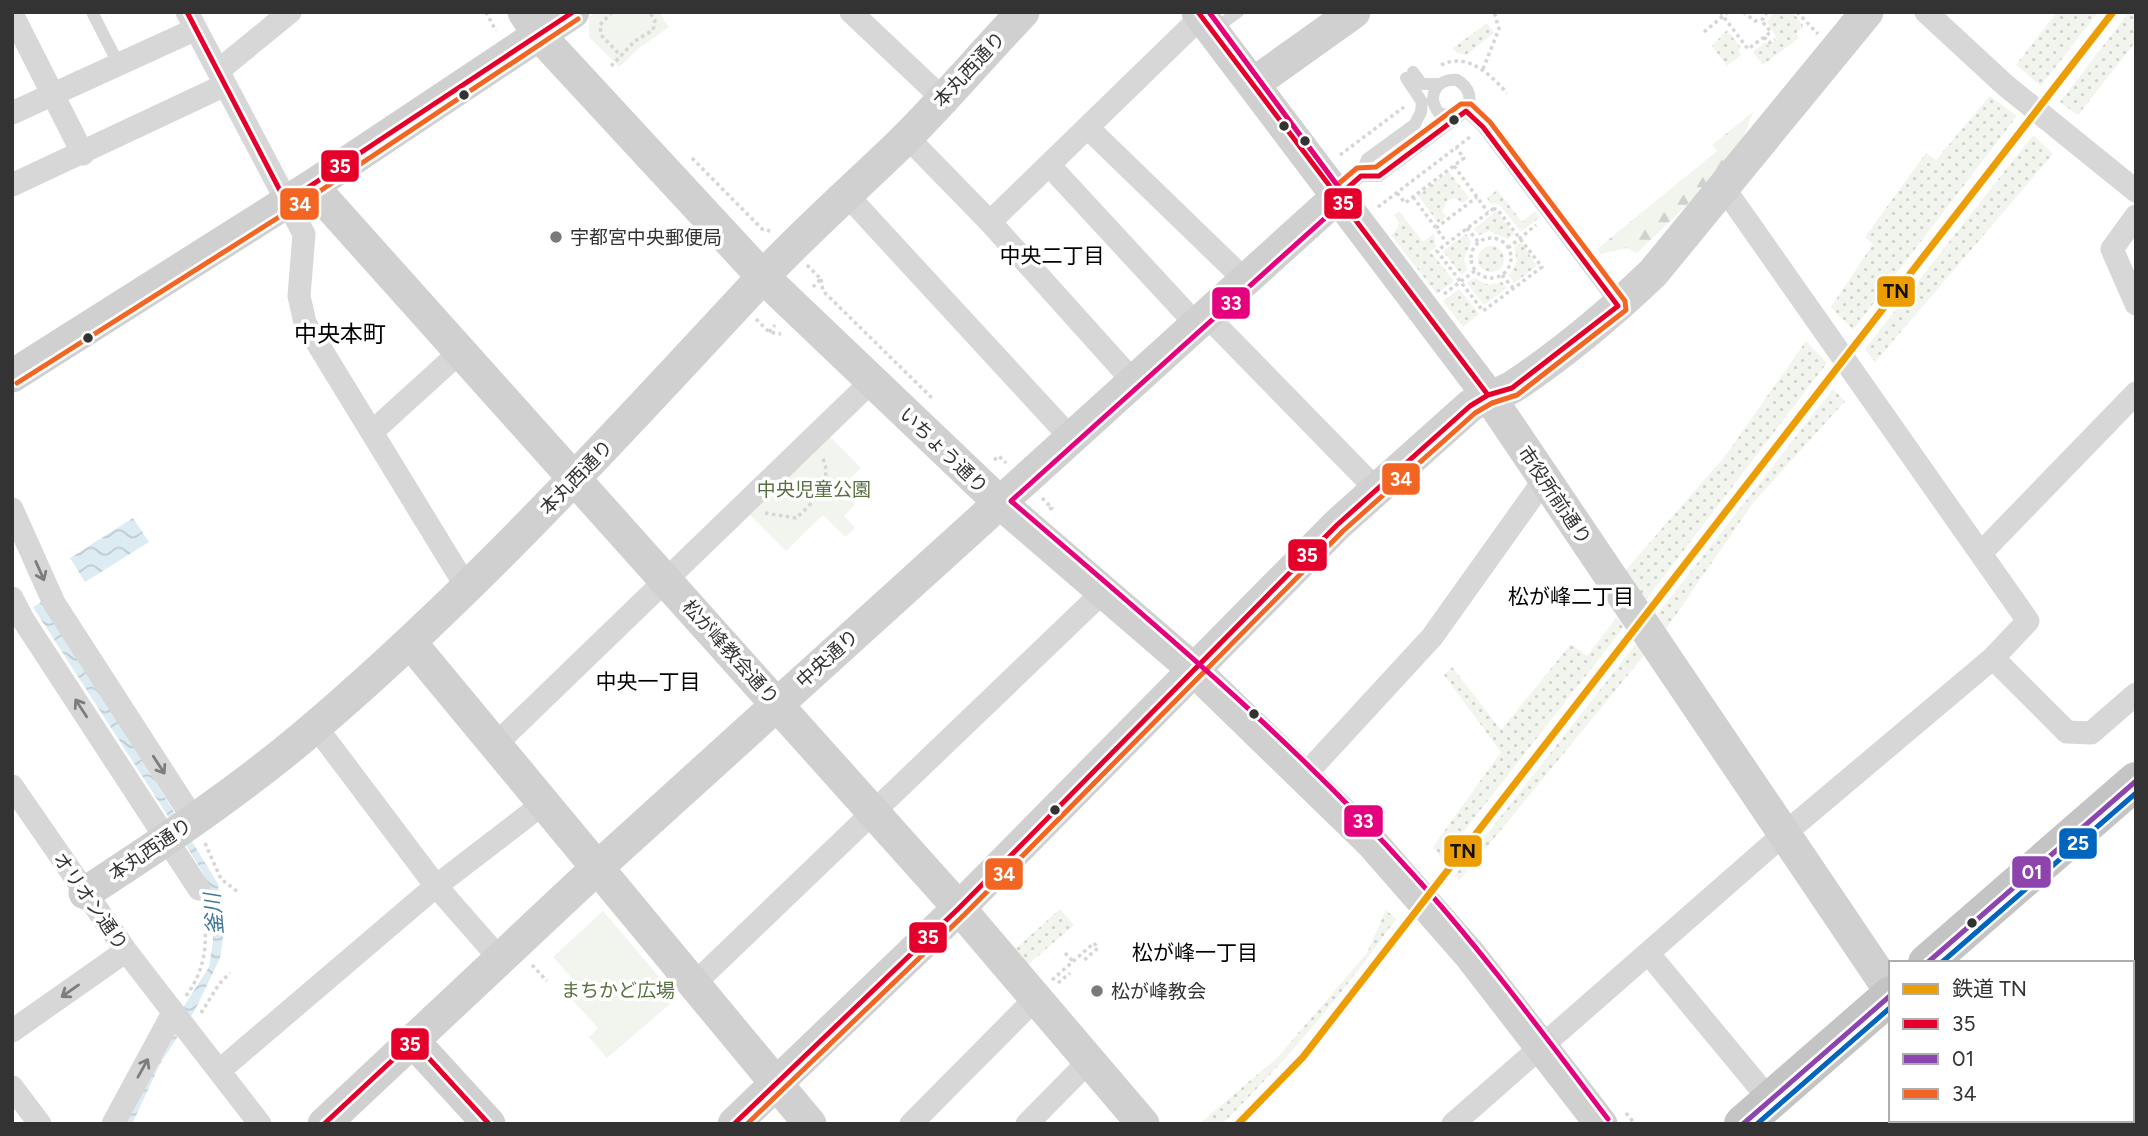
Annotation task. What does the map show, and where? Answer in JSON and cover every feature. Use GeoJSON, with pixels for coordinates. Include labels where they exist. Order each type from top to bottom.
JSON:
{"type":"FeatureCollection","features":[{"type":"Feature","properties":{"kind":"highway"},"geometry":{"type":"LineString","coordinates":[[1929,961],[2136,780]]}},
{"type":"Feature","properties":{"kind":"highway"},"geometry":{"type":"LineString","coordinates":[[1756,1112],[1889,995]]}},
{"type":"Feature","properties":{"kind":"street"},"geometry":{"type":"LineString","coordinates":[[12,185],[83,154],[222,78],[290,12]]}},
{"type":"Feature","properties":{"kind":"street"},"geometry":{"type":"LineString","coordinates":[[12,376],[299,194],[532,23],[573,12]]}},
{"type":"Feature","properties":{"kind":"street"},"geometry":{"type":"LineString","coordinates":[[850,12],[942,98]]}},
{"type":"Feature","properties":{"kind":"street","name":"本丸西通り"},"geometry":{"type":"LineString","coordinates":[[85,893],[187,831],[316,727],[410,642],[574,480],[763,277],[906,137],[1023,12]]}},
{"type":"Feature","properties":{"kind":"street"},"geometry":{"type":"LineString","coordinates":[[1252,84],[1354,12]]}},
{"type":"Feature","properties":{"kind":"street"},"geometry":{"type":"LineString","coordinates":[[733,1124],[959,908],[1193,669],[1376,489],[1470,406],[1488,395],[1512,388],[1618,306],[1653,273],[1867,12]]}},
{"type":"Feature","properties":{"kind":"street"},"geometry":{"type":"LineString","coordinates":[[1926,12],[2005,85],[2136,191]]}},
{"type":"Feature","properties":{"kind":"street"},"geometry":{"type":"LineString","coordinates":[[12,14],[83,154]]}},
{"type":"Feature","properties":{"kind":"street"},"geometry":{"type":"LineString","coordinates":[[990,222],[1088,128],[1213,18]]}},
{"type":"Feature","properties":{"kind":"street","name":"市役所前通り"},"geometry":{"type":"LineString","coordinates":[[1213,18],[1252,84],[1488,395],[1889,990]]}},
{"type":"Feature","properties":{"kind":"street"},"geometry":{"type":"LineString","coordinates":[[12,113],[119,65],[192,21],[222,78],[299,194],[304,234],[299,296],[305,323],[467,588]]}},
{"type":"Feature","properties":{"kind":"street","name":"いちょう通り"},"geometry":{"type":"LineString","coordinates":[[532,23],[763,277],[998,501],[1193,669],[1372,843],[1424,900],[1601,1124]]}},
{"type":"Feature","properties":{"kind":"street"},"geometry":{"type":"LineString","coordinates":[[1088,128],[1245,280]]}},
{"type":"Feature","properties":{"kind":"street"},"geometry":{"type":"LineString","coordinates":[[906,137],[990,222],[1133,381]]}},
{"type":"Feature","properties":{"kind":"street"},"geometry":{"type":"LineString","coordinates":[[1049,165],[1201,319],[1376,489]]}},
{"type":"Feature","properties":{"kind":"street"},"geometry":{"type":"LineString","coordinates":[[1453,1124],[1784,834],[1993,658],[2028,621],[1724,188]]}},
{"type":"Feature","properties":{"kind":"street","name":"松が峰教会通り"},"geometry":{"type":"LineString","coordinates":[[299,194],[460,352],[778,703],[959,908],[1138,1122]]}},
{"type":"Feature","properties":{"kind":"street"},"geometry":{"type":"LineString","coordinates":[[847,195],[1070,437]]}},
{"type":"Feature","properties":{"kind":"street","name":"中央通り"},"geometry":{"type":"LineString","coordinates":[[324,1124],[598,867],[998,501],[1336,198]]}},
{"type":"Feature","properties":{"kind":"street"},"geometry":{"type":"LineString","coordinates":[[2136,216],[2112,249],[2136,304]]}},
{"type":"Feature","properties":{"kind":"street"},"geometry":{"type":"LineString","coordinates":[[372,432],[460,352]]}},
{"type":"Feature","properties":{"kind":"street"},"geometry":{"type":"LineString","coordinates":[[495,745],[872,382]]}},
{"type":"Feature","properties":{"kind":"street"},"geometry":{"type":"LineString","coordinates":[[1981,553],[2136,393]]}},
{"type":"Feature","properties":{"kind":"street"},"geometry":{"type":"LineString","coordinates":[[1303,777],[1432,637],[1545,480]]}},
{"type":"Feature","properties":{"kind":"street"},"geometry":{"type":"LineString","coordinates":[[12,509],[34,614],[187,831]]}},
{"type":"Feature","properties":{"kind":"street"},"geometry":{"type":"LineString","coordinates":[[695,983],[875,814],[1102,592]]}},
{"type":"Feature","properties":{"kind":"street"},"geometry":{"type":"LineString","coordinates":[[12,598],[34,614],[187,831],[199,888]]}},
{"type":"Feature","properties":{"kind":"street"},"geometry":{"type":"LineString","coordinates":[[410,642],[810,1124]]}},
{"type":"Feature","properties":{"kind":"street"},"geometry":{"type":"LineString","coordinates":[[1993,658],[2067,732],[2091,733],[2136,694]]}},
{"type":"Feature","properties":{"kind":"street"},"geometry":{"type":"LineString","coordinates":[[316,727],[436,886],[500,959]]}},
{"type":"Feature","properties":{"kind":"street","name":"オリオン通り"},"geometry":{"type":"LineString","coordinates":[[12,786],[126,951],[190,1035]]}},
{"type":"Feature","properties":{"kind":"street"},"geometry":{"type":"LineString","coordinates":[[219,1072],[436,886],[544,803]]}},
{"type":"Feature","properties":{"kind":"street"},"geometry":{"type":"LineString","coordinates":[[12,1031],[126,951]]}},
{"type":"Feature","properties":{"kind":"street"},"geometry":{"type":"LineString","coordinates":[[1648,953],[1756,1112]]}},
{"type":"Feature","properties":{"kind":"street"},"geometry":{"type":"LineString","coordinates":[[911,1124],[1035,999]]}},
{"type":"Feature","properties":{"kind":"street"},"geometry":{"type":"LineString","coordinates":[[113,1124],[173,1013]]}},
{"type":"Feature","properties":{"kind":"street"},"geometry":{"type":"LineString","coordinates":[[190,1035],[260,1124]]}},
{"type":"Feature","properties":{"kind":"street"},"geometry":{"type":"LineString","coordinates":[[414,1041],[489,1124]]}},
{"type":"Feature","properties":{"kind":"street"},"geometry":{"type":"LineString","coordinates":[[1027,1124],[1089,1061]]}},
{"type":"Feature","properties":{"kind":"street"},"geometry":{"type":"LineString","coordinates":[[12,1087],[40,1124]]}},
{"type":"Feature","properties":{"kind":"lane"},"geometry":{"type":"LineString","coordinates":[[92,12],[119,65]]}},
{"type":"Feature","properties":{"kind":"lane"},"geometry":{"type":"LineString","coordinates":[[1362,176],[1379,176],[1461,114],[1470,100],[1462,83],[1450,80],[1438,85],[1422,84],[1409,77]]}},
{"type":"Feature","properties":{"kind":"lane"},"geometry":{"type":"LineString","coordinates":[[1409,77],[1422,102],[1415,124]]}},
{"type":"Feature","properties":{"kind":"lane"},"geometry":{"type":"LineString","coordinates":[[1438,85],[1432,96],[1435,109],[1444,117],[1461,114],[1483,127],[1618,306]]}},
{"type":"Feature","properties":{"kind":"lane"},"geometry":{"type":"LineString","coordinates":[[1336,198],[1362,176],[1367,159],[1435,109]]}},
{"type":"Feature","properties":{"kind":"path"},"geometry":{"type":"LineString","coordinates":[[486,12],[498,35]]}},
{"type":"Feature","properties":{"kind":"path"},"geometry":{"type":"LineString","coordinates":[[612,12],[600,25],[601,36],[621,57]]}},
{"type":"Feature","properties":{"kind":"path"},"geometry":{"type":"LineString","coordinates":[[611,66],[635,41],[653,30],[654,20],[649,12]]}},
{"type":"Feature","properties":{"kind":"path"},"geometry":{"type":"LineString","coordinates":[[1483,69],[1499,29],[1494,12]]}},
{"type":"Feature","properties":{"kind":"path"},"geometry":{"type":"LineString","coordinates":[[1704,32],[1721,14],[1728,12]]}},
{"type":"Feature","properties":{"kind":"path"},"geometry":{"type":"LineString","coordinates":[[1743,12],[1752,21],[1761,20],[1767,12]]}},
{"type":"Feature","properties":{"kind":"path"},"geometry":{"type":"LineString","coordinates":[[1797,12],[1823,39]]}},
{"type":"Feature","properties":{"kind":"path"},"geometry":{"type":"LineString","coordinates":[[1721,14],[1748,49],[1771,33],[1761,20]]}},
{"type":"Feature","properties":{"kind":"path"},"geometry":{"type":"LineString","coordinates":[[1764,37],[1769,43],[1775,39]]}},
{"type":"Feature","properties":{"kind":"path"},"geometry":{"type":"LineString","coordinates":[[1333,161],[1403,109],[1405,102],[1398,90],[1409,77]]}},
{"type":"Feature","properties":{"kind":"path"},"geometry":{"type":"LineString","coordinates":[[1369,214],[1483,127]]}},
{"type":"Feature","properties":{"kind":"path"},"geometry":{"type":"LineString","coordinates":[[1397,193],[1405,203],[1454,166],[1464,158],[1456,148]]}},
{"type":"Feature","properties":{"kind":"path"},"geometry":{"type":"LineString","coordinates":[[1454,166],[1488,212]]}},
{"type":"Feature","properties":{"kind":"path"},"geometry":{"type":"LineString","coordinates":[[1413,197],[1447,243]]}},
{"type":"Feature","properties":{"kind":"path"},"geometry":{"type":"LineString","coordinates":[[1436,228],[1477,197]]}},
{"type":"Feature","properties":{"kind":"path"},"geometry":{"type":"LineString","coordinates":[[1497,209],[1542,267],[1483,311],[1437,251],[1467,228],[1488,212],[1497,209]]}},
{"type":"Feature","properties":{"kind":"path"},"geometry":{"type":"LineString","coordinates":[[1508,248],[1542,220]]}},
{"type":"Feature","properties":{"kind":"path"},"geometry":{"type":"LineString","coordinates":[[1467,228],[1479,243]]}},
{"type":"Feature","properties":{"kind":"path"},"geometry":{"type":"LineString","coordinates":[[1494,239],[1508,248],[1510,264],[1502,275],[1490,278],[1476,270],[1471,257],[1479,243],[1494,239]]}},
{"type":"Feature","properties":{"kind":"path"},"geometry":{"type":"LineString","coordinates":[[1439,298],[1476,270]]}},
{"type":"Feature","properties":{"kind":"path"},"geometry":{"type":"LineString","coordinates":[[1502,275],[1513,288]]}},
{"type":"Feature","properties":{"kind":"path"},"geometry":{"type":"LineString","coordinates":[[821,279],[823,291],[938,404]]}},
{"type":"Feature","properties":{"kind":"path"},"geometry":{"type":"LineString","coordinates":[[747,502],[769,515],[796,518],[820,496],[826,464],[810,441]]}},
{"type":"Feature","properties":{"kind":"path"},"geometry":{"type":"LineString","coordinates":[[985,452],[999,456]]}},
{"type":"Feature","properties":{"kind":"path"},"geometry":{"type":"LineString","coordinates":[[187,831],[221,878],[237,892]]}},
{"type":"Feature","properties":{"kind":"path"},"geometry":{"type":"LineString","coordinates":[[173,1013],[204,967],[207,948],[199,888]]}},
{"type":"Feature","properties":{"kind":"path"},"geometry":{"type":"LineString","coordinates":[[1059,974],[1094,943],[1098,948],[1082,962]]}},
{"type":"Feature","properties":{"kind":"path"},"geometry":{"type":"LineString","coordinates":[[1065,953],[1073,961]]}},
{"type":"Feature","properties":{"kind":"path"},"geometry":{"type":"LineString","coordinates":[[532,965],[547,981]]}},
{"type":"Feature","properties":{"kind":"path"},"geometry":{"type":"LineString","coordinates":[[190,1035],[219,984],[230,973]]}},
{"type":"Feature","properties":{"kind":"green space"},"geometry":{"type":"Polygon","coordinates":[[[596,12],[659,12],[669,27],[638,49],[619,67],[589,37],[589,17],[596,12]]]}},
{"type":"Feature","properties":{"kind":"green space"},"geometry":{"type":"Polygon","coordinates":[[[1774,12],[1793,12],[1804,27],[1796,33],[1799,38],[1763,65],[1753,52],[1765,42],[1768,46],[1777,39],[1767,22],[1774,12]]]}},
{"type":"Feature","properties":{"kind":"green space"},"geometry":{"type":"Polygon","coordinates":[[[2057,12],[2098,12],[2041,86],[2016,65],[2057,12]]]}},
{"type":"Feature","properties":{"kind":"green space"},"geometry":{"type":"Polygon","coordinates":[[[2129,12],[2136,12],[2136,41],[2078,115],[2060,102],[2129,12]]]}},
{"type":"Feature","properties":{"kind":"green space"},"geometry":{"type":"Polygon","coordinates":[[[1487,23],[1494,33],[1466,55],[1457,53],[1453,48],[1487,23]]]}},
{"type":"Feature","properties":{"kind":"green space"},"geometry":{"type":"Polygon","coordinates":[[[1727,30],[1741,48],[1738,51],[1741,55],[1727,66],[1712,46],[1727,30]]]}},
{"type":"Feature","properties":{"kind":"green space"},"geometry":{"type":"Polygon","coordinates":[[[1990,96],[2017,116],[1853,330],[1831,307],[1873,244],[1865,237],[1926,153],[1936,160],[1990,96]]]}},
{"type":"Feature","properties":{"kind":"green space"},"geometry":{"type":"Polygon","coordinates":[[[1753,112],[1741,144],[1690,202],[1637,253],[1627,248],[1601,254],[1597,249],[1717,151],[1712,145],[1753,112]]]}},
{"type":"Feature","properties":{"kind":"green space"},"geometry":{"type":"Polygon","coordinates":[[[2033,135],[2053,154],[1875,362],[1865,349],[2033,135]]]}},
{"type":"Feature","properties":{"kind":"green space"},"geometry":{"type":"Polygon","coordinates":[[[1449,172],[1469,198],[1463,203],[1455,198],[1447,201],[1442,211],[1446,217],[1438,223],[1418,195],[1449,172]]]}},
{"type":"Feature","properties":{"kind":"green space"},"geometry":{"type":"Polygon","coordinates":[[[1497,190],[1522,222],[1535,211],[1540,217],[1521,232],[1499,204],[1490,203],[1487,198],[1497,190]]]}},
{"type":"Feature","properties":{"kind":"green space"},"geometry":{"type":"Polygon","coordinates":[[[1399,211],[1423,242],[1434,234],[1436,247],[1430,251],[1454,281],[1437,294],[1391,235],[1397,229],[1399,222],[1394,215],[1399,211]]]}},
{"type":"Feature","properties":{"kind":"green space"},"geometry":{"type":"Polygon","coordinates":[[[1496,211],[1514,234],[1508,239],[1489,231],[1479,235],[1474,229],[1496,211]]]}},
{"type":"Feature","properties":{"kind":"green space"},"geometry":{"type":"Polygon","coordinates":[[[1466,234],[1471,242],[1464,259],[1467,270],[1461,275],[1443,251],[1466,234]]]}},
{"type":"Feature","properties":{"kind":"green space"},"geometry":{"type":"Polygon","coordinates":[[[1521,242],[1537,266],[1514,283],[1509,275],[1517,261],[1514,247],[1521,242]]]}},
{"type":"Feature","properties":{"kind":"green space"},"geometry":{"type":"Polygon","coordinates":[[[1491,246],[1501,249],[1504,259],[1501,269],[1491,272],[1481,269],[1478,259],[1481,249],[1491,246]]]}},
{"type":"Feature","properties":{"kind":"green space"},"geometry":{"type":"Polygon","coordinates":[[[1474,278],[1489,285],[1502,282],[1507,288],[1484,305],[1467,283],[1474,278]]]}},
{"type":"Feature","properties":{"kind":"green space"},"geometry":{"type":"Polygon","coordinates":[[[1459,289],[1479,314],[1463,327],[1443,301],[1459,289]]]}},
{"type":"Feature","properties":{"kind":"green space"},"geometry":{"type":"Polygon","coordinates":[[[1806,341],[1827,363],[1645,601],[1624,572],[1726,455],[1806,341]]]}},
{"type":"Feature","properties":{"kind":"green space"},"geometry":{"type":"Polygon","coordinates":[[[1833,389],[1845,401],[1753,503],[1666,629],[1656,616],[1833,389]]]}},
{"type":"Feature","properties":{"kind":"green space","name":"中央児童公園"},"geometry":{"type":"Polygon","coordinates":[[[829,436],[861,468],[840,489],[855,504],[844,516],[855,528],[845,537],[823,515],[786,551],[750,515],[829,436]]]}},
{"type":"Feature","properties":{"kind":"green space"},"geometry":{"type":"Polygon","coordinates":[[[1617,617],[1624,627],[1442,859],[1433,847],[1501,752],[1444,675],[1452,667],[1501,730],[1571,644],[1587,656],[1617,617]]]}},
{"type":"Feature","properties":{"kind":"green space"},"geometry":{"type":"Polygon","coordinates":[[[1639,640],[1646,653],[1459,881],[1455,875],[1639,640]]]}},
{"type":"Feature","properties":{"kind":"green space"},"geometry":{"type":"Polygon","coordinates":[[[1060,909],[1074,925],[1025,967],[1012,952],[1060,909]]]}},
{"type":"Feature","properties":{"kind":"green space"},"geometry":{"type":"Polygon","coordinates":[[[1386,910],[1396,919],[1335,1000],[1292,1051],[1222,1124],[1199,1124],[1277,1058],[1367,953],[1386,910]]]}},
{"type":"Feature","properties":{"kind":"green space","name":"まちかど広場"},"geometry":{"type":"Polygon","coordinates":[[[603,911],[677,998],[607,1058],[589,1037],[598,1028],[566,993],[576,983],[553,957],[603,911]]]}},
{"type":"Feature","properties":{"kind":"water"},"geometry":{"type":"Polygon","coordinates":[[[133,518],[149,542],[85,582],[70,558],[133,518]]]}},
{"type":"Feature","properties":{"kind":"water","name":"釜川"},"geometry":{"type":"Polygon","coordinates":[[[12,536],[41,602],[121,725],[218,884],[223,938],[220,958],[195,1010],[160,1064],[132,1124],[120,1124],[163,1039],[209,967],[213,942],[212,895],[203,873],[168,816],[33,607],[12,560],[12,536]]]}},
{"type":"Feature","properties":{"kind":"pier"},"geometry":{"type":"Polygon","coordinates":[[[12,533],[44,600],[30,609],[12,569],[12,533]]]}},
{"type":"Feature","properties":{"kind":"rail line","name":"TN"},"geometry":{"type":"LineString","coordinates":[[1238,1124],[1303,1057],[2113,12]]}},
{"type":"Feature","properties":{"kind":"transit line","name":"35"},"geometry":{"type":"LineString","coordinates":[[187,12],[286,202],[573,12]]}},
{"type":"Feature","properties":{"kind":"transit line","name":"35"},"geometry":{"type":"LineString","coordinates":[[1198,12],[1488,395]]}},
{"type":"Feature","properties":{"kind":"transit line","name":"34"},"geometry":{"type":"LineString","coordinates":[[747,1124],[965,914],[1343,531],[1475,413],[1492,403],[1517,395],[1626,310],[1625,301],[1490,122],[1471,104],[1461,104],[1376,167],[1357,168],[1337,185],[1209,12]]}},
{"type":"Feature","properties":{"kind":"transit line","name":"33"},"geometry":{"type":"LineString","coordinates":[[1209,12],[1343,193],[1344,201],[1011,501],[1267,726],[1364,821],[1462,931],[1608,1119]]}},
{"type":"Feature","properties":{"kind":"transit line","name":"34"},"geometry":{"type":"LineString","coordinates":[[17,383],[317,193],[578,19]]}},
{"type":"Feature","properties":{"kind":"transit line","name":"35"},"geometry":{"type":"LineString","coordinates":[[734,1124],[959,908],[1337,525],[1470,406],[1488,395],[1512,388],[1618,306],[1483,127],[1466,111],[1379,176],[1361,176],[1336,198]]}},
{"type":"Feature","properties":{"kind":"transit line","name":"01"},"geometry":{"type":"LineString","coordinates":[[1929,961],[2136,781]]}},
{"type":"Feature","properties":{"kind":"transit line","name":"25"},"geometry":{"type":"LineString","coordinates":[[1943,961],[2136,793]]}},
{"type":"Feature","properties":{"kind":"transit line","name":"01"},"geometry":{"type":"LineString","coordinates":[[1743,1124],[1889,997]]}},
{"type":"Feature","properties":{"kind":"transit line","name":"25"},"geometry":{"type":"LineString","coordinates":[[1757,1124],[1889,1009]]}},
{"type":"Feature","properties":{"kind":"transit line","name":"35"},"geometry":{"type":"LineString","coordinates":[[324,1124],[413,1041],[489,1124]]}},
{"type":"Feature","properties":{"kind":"place","name":"宇都宮中央郵便局"},"geometry":{"type":"Point","coordinates":[556,237]}},
{"type":"Feature","properties":{"kind":"place","name":"松が峰教会"},"geometry":{"type":"Point","coordinates":[1097,991]}},
{"type":"Feature","properties":{"kind":"district","name":"中央二丁目"},"geometry":{"type":"Point","coordinates":[1052,256]}},
{"type":"Feature","properties":{"kind":"district","name":"中央本町"},"geometry":{"type":"Point","coordinates":[340,334]}},
{"type":"Feature","properties":{"kind":"district","name":"松が峰二丁目"},"geometry":{"type":"Point","coordinates":[1571,597]}},
{"type":"Feature","properties":{"kind":"district","name":"中央一丁目"},"geometry":{"type":"Point","coordinates":[648,682]}},
{"type":"Feature","properties":{"kind":"district","name":"松が峰一丁目"},"geometry":{"type":"Point","coordinates":[1195,953]}}]}
